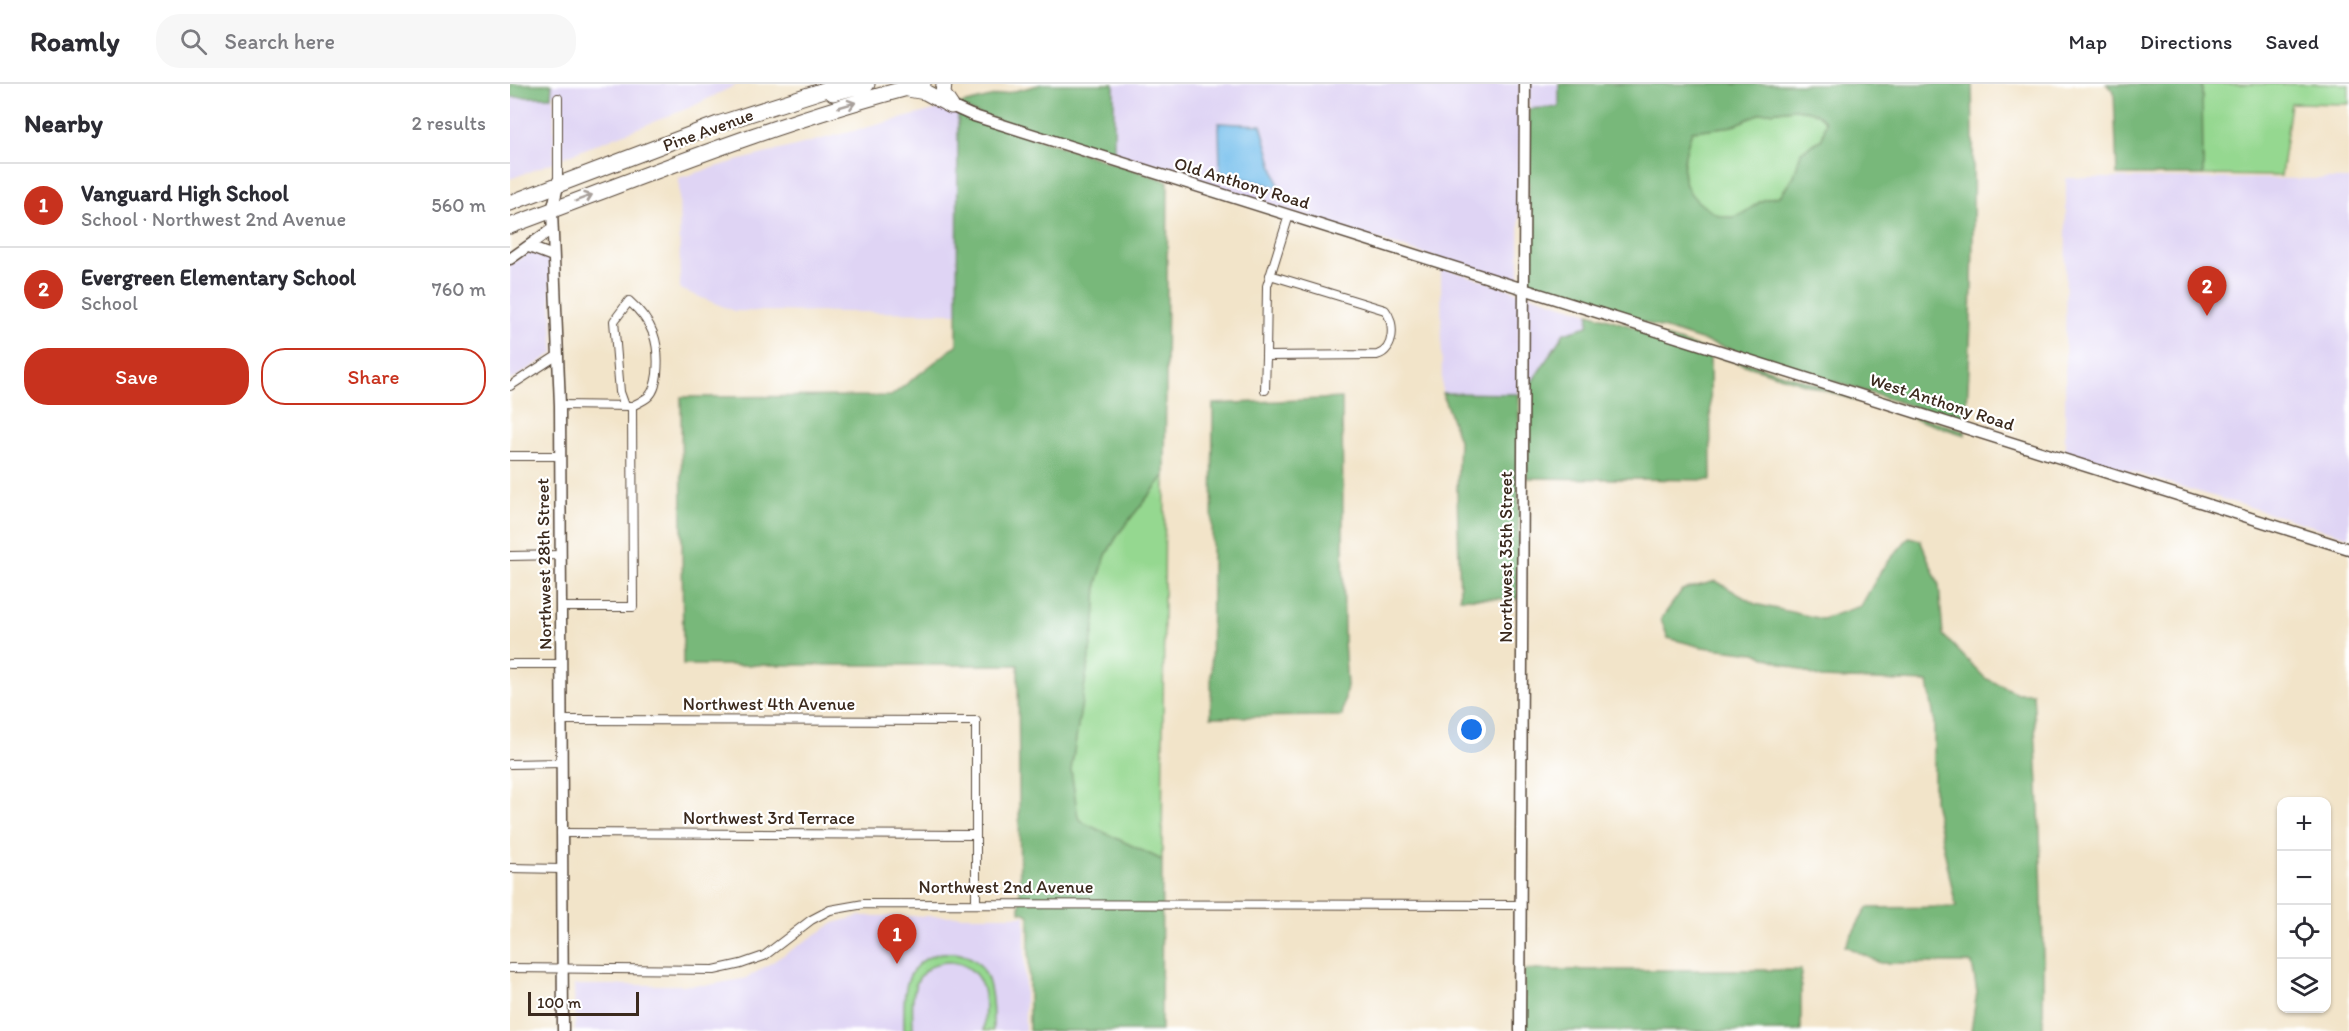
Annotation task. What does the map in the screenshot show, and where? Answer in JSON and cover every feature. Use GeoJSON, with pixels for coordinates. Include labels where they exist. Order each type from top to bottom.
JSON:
{"type":"FeatureCollection","features":[{"type":"Feature","properties":{"kind":"highway","name":"Pine Avenue"},"geometry":{"type":"LineString","coordinates":[[510,203],[718,124],[843,84]]}},
{"type":"Feature","properties":{"kind":"highway"},"geometry":{"type":"LineString","coordinates":[[814,114],[812,104],[820,97],[867,84]]}},
{"type":"Feature","properties":{"kind":"highway","name":"Pine Avenue"},"geometry":{"type":"LineString","coordinates":[[510,226],[698,154],[814,114],[923,84]]}},
{"type":"Feature","properties":{"kind":"highway"},"geometry":{"type":"LineString","coordinates":[[944,84],[943,94],[951,106]]}},
{"type":"Feature","properties":{"kind":"highway"},"geometry":{"type":"LineString","coordinates":[[909,86],[951,106]]}},
{"type":"Feature","properties":{"kind":"highway"},"geometry":{"type":"LineString","coordinates":[[698,154],[711,142],[793,113],[799,106],[801,96]]}},
{"type":"Feature","properties":{"kind":"street","name":"Northwest 35th Street"},"geometry":{"type":"LineString","coordinates":[[1520,1031],[1524,84]]}},
{"type":"Feature","properties":{"kind":"street","name":"Northwest 28th Street"},"geometry":{"type":"LineString","coordinates":[[558,98],[558,186],[552,211],[552,229],[560,405],[563,1031]]}},
{"type":"Feature","properties":{"kind":"street","name":"Old Anthony Road"},"geometry":{"type":"LineString","coordinates":[[951,106],[971,115],[1524,289]]}},
{"type":"Feature","properties":{"kind":"street"},"geometry":{"type":"LineString","coordinates":[[1265,390],[1265,297],[1289,215]]}},
{"type":"Feature","properties":{"kind":"street"},"geometry":{"type":"LineString","coordinates":[[510,259],[552,229]]}},
{"type":"Feature","properties":{"kind":"street"},"geometry":{"type":"LineString","coordinates":[[529,247],[553,256]]}},
{"type":"Feature","properties":{"kind":"street"},"geometry":{"type":"LineString","coordinates":[[1266,356],[1377,355],[1385,353],[1391,342],[1391,322],[1385,310],[1270,275]]}},
{"type":"Feature","properties":{"kind":"street","name":"West Anthony Road"},"geometry":{"type":"LineString","coordinates":[[1524,289],[2349,549]]}},
{"type":"Feature","properties":{"kind":"street"},"geometry":{"type":"LineString","coordinates":[[560,405],[629,406],[648,397],[653,391],[658,349],[653,330],[640,310],[630,301],[614,321],[620,392],[629,406],[633,607],[561,607]]}},
{"type":"Feature","properties":{"kind":"street"},"geometry":{"type":"LineString","coordinates":[[510,386],[558,355]]}},
{"type":"Feature","properties":{"kind":"street"},"geometry":{"type":"LineString","coordinates":[[510,456],[560,456]]}},
{"type":"Feature","properties":{"kind":"street"},"geometry":{"type":"LineString","coordinates":[[510,556],[561,555]]}},
{"type":"Feature","properties":{"kind":"street"},"geometry":{"type":"LineString","coordinates":[[510,664],[562,664]]}},
{"type":"Feature","properties":{"kind":"street","name":"Northwest 4th Avenue"},"geometry":{"type":"LineString","coordinates":[[561,720],[976,721],[976,836]]}},
{"type":"Feature","properties":{"kind":"street"},"geometry":{"type":"LineString","coordinates":[[510,764],[561,764]]}},
{"type":"Feature","properties":{"kind":"street","name":"Northwest 3rd Terrace"},"geometry":{"type":"LineString","coordinates":[[561,833],[976,836]]}},
{"type":"Feature","properties":{"kind":"street"},"geometry":{"type":"LineString","coordinates":[[976,836],[976,903]]}},
{"type":"Feature","properties":{"kind":"street"},"geometry":{"type":"LineString","coordinates":[[510,868],[561,869]]}},
{"type":"Feature","properties":{"kind":"street","name":"Northwest 2nd Avenue"},"geometry":{"type":"LineString","coordinates":[[510,968],[714,970],[764,956],[811,920],[830,910],[864,904],[1520,905]]}},
{"type":"Feature","properties":{"kind":"shaded area"},"geometry":{"type":"Polygon","coordinates":[[[552,84],[738,84],[691,107],[562,158],[563,94],[554,94],[554,162],[510,179],[510,97],[551,97],[552,84]]]}},
{"type":"Feature","properties":{"kind":"shaded area"},"geometry":{"type":"Polygon","coordinates":[[[1114,84],[1520,84],[1519,284],[1114,156],[1114,84]]]}},
{"type":"Feature","properties":{"kind":"shaded area"},"geometry":{"type":"Polygon","coordinates":[[[1529,84],[1559,84],[1559,107],[1529,109],[1529,84]]]}},
{"type":"Feature","properties":{"kind":"shaded area"},"geometry":{"type":"Polygon","coordinates":[[[946,107],[958,113],[957,313],[734,311],[680,289],[679,178],[946,107]]]}},
{"type":"Feature","properties":{"kind":"shaded area"},"geometry":{"type":"Polygon","coordinates":[[[2066,178],[2349,179],[2349,537],[2065,452],[2066,178]]]}},
{"type":"Feature","properties":{"kind":"shaded area"},"geometry":{"type":"Polygon","coordinates":[[[530,252],[549,258],[554,353],[510,381],[510,264],[530,252]]]}},
{"type":"Feature","properties":{"kind":"shaded area"},"geometry":{"type":"Polygon","coordinates":[[[1441,267],[1519,292],[1519,394],[1442,393],[1441,267]]]}},
{"type":"Feature","properties":{"kind":"shaded area"},"geometry":{"type":"Polygon","coordinates":[[[1528,294],[1589,313],[1588,326],[1528,388],[1528,294]]]}},
{"type":"Feature","properties":{"kind":"shaded area"},"geometry":{"type":"Polygon","coordinates":[[[860,916],[1025,916],[1025,1031],[575,1031],[574,985],[709,985],[747,978],[834,923],[860,916]]]}},
{"type":"Feature","properties":{"kind":"green space"},"geometry":{"type":"Polygon","coordinates":[[[510,84],[552,84],[551,97],[510,97],[510,84]]]}},
{"type":"Feature","properties":{"kind":"green space"},"geometry":{"type":"Polygon","coordinates":[[[1043,84],[1114,84],[1114,156],[973,112],[958,105],[1043,84]]]}},
{"type":"Feature","properties":{"kind":"green space"},"geometry":{"type":"Polygon","coordinates":[[[1559,84],[1972,84],[1973,254],[1966,423],[1528,286],[1529,109],[1559,107],[1559,84]],[[1793,109],[1761,113],[1733,126],[1692,131],[1685,154],[1684,174],[1690,193],[1697,201],[1720,216],[1734,217],[1766,199],[1780,196],[1794,176],[1801,152],[1822,139],[1826,122],[1815,113],[1793,109]]]}},
{"type":"Feature","properties":{"kind":"green space"},"geometry":{"type":"Polygon","coordinates":[[[2106,84],[2202,84],[2203,175],[2117,175],[2114,91],[2106,84]]]}},
{"type":"Feature","properties":{"kind":"green space"},"geometry":{"type":"Polygon","coordinates":[[[2202,84],[2349,84],[2349,104],[2291,103],[2281,176],[2203,175],[2202,84]]]}},
{"type":"Feature","properties":{"kind":"green space"},"geometry":{"type":"Polygon","coordinates":[[[1793,109],[1815,113],[1826,122],[1822,139],[1805,149],[1794,176],[1780,196],[1766,199],[1742,214],[1725,217],[1714,214],[1704,207],[1688,191],[1683,172],[1692,131],[1733,126],[1761,113],[1793,109]]]}},
{"type":"Feature","properties":{"kind":"green space"},"geometry":{"type":"Polygon","coordinates":[[[958,113],[1168,181],[1165,475],[1119,533],[1106,555],[1097,583],[1095,620],[1071,770],[1078,817],[1084,823],[1162,860],[1161,1031],[1029,1031],[1029,916],[1020,912],[1018,665],[683,665],[681,397],[891,396],[957,345],[958,113]]]}},
{"type":"Feature","properties":{"kind":"green space"},"geometry":{"type":"Polygon","coordinates":[[[1589,313],[1965,431],[1965,435],[1710,354],[1711,480],[1527,478],[1528,388],[1564,333],[1588,326],[1589,313]]]}},
{"type":"Feature","properties":{"kind":"green space"},"geometry":{"type":"Polygon","coordinates":[[[1442,393],[1519,394],[1518,599],[1460,598],[1457,490],[1459,440],[1442,393]]]}},
{"type":"Feature","properties":{"kind":"green space"},"geometry":{"type":"Polygon","coordinates":[[[1342,398],[1344,641],[1347,686],[1342,716],[1211,717],[1213,404],[1342,398]]]}},
{"type":"Feature","properties":{"kind":"green space"},"geometry":{"type":"Polygon","coordinates":[[[1165,475],[1162,860],[1084,823],[1078,817],[1071,770],[1095,620],[1097,583],[1106,555],[1119,533],[1165,475]]]}},
{"type":"Feature","properties":{"kind":"green space"},"geometry":{"type":"Polygon","coordinates":[[[1909,537],[1920,540],[1939,585],[1943,635],[1985,678],[2017,693],[2033,693],[2041,862],[2043,1031],[1971,1031],[1977,992],[1972,963],[1880,963],[1845,946],[1867,908],[1956,907],[1934,801],[1934,719],[1928,682],[1821,678],[1755,653],[1702,647],[1668,638],[1661,619],[1682,590],[1716,581],[1755,604],[1822,619],[1861,606],[1882,569],[1909,537]]]}},
{"type":"Feature","properties":{"kind":"green space"},"geometry":{"type":"Polygon","coordinates":[[[941,953],[958,953],[971,958],[980,965],[990,988],[993,1031],[984,1031],[984,995],[976,975],[969,968],[951,962],[932,966],[918,980],[913,999],[913,1031],[904,1031],[905,994],[911,973],[928,958],[941,953]]]}},
{"type":"Feature","properties":{"kind":"green space"},"geometry":{"type":"Polygon","coordinates":[[[1524,970],[1801,970],[1801,1031],[1524,1031],[1524,970]]]}},
{"type":"Feature","properties":{"kind":"water"},"geometry":{"type":"Polygon","coordinates":[[[1219,123],[1261,125],[1279,188],[1220,172],[1219,123]]]}},
{"type":"Feature","properties":{"kind":"place","name":"Evergreen Elementary School"},"geometry":{"type":"Point","coordinates":[2207,316]}},
{"type":"Feature","properties":{"kind":"place","name":"Vanguard High School"},"geometry":{"type":"Point","coordinates":[897,964]}}]}
